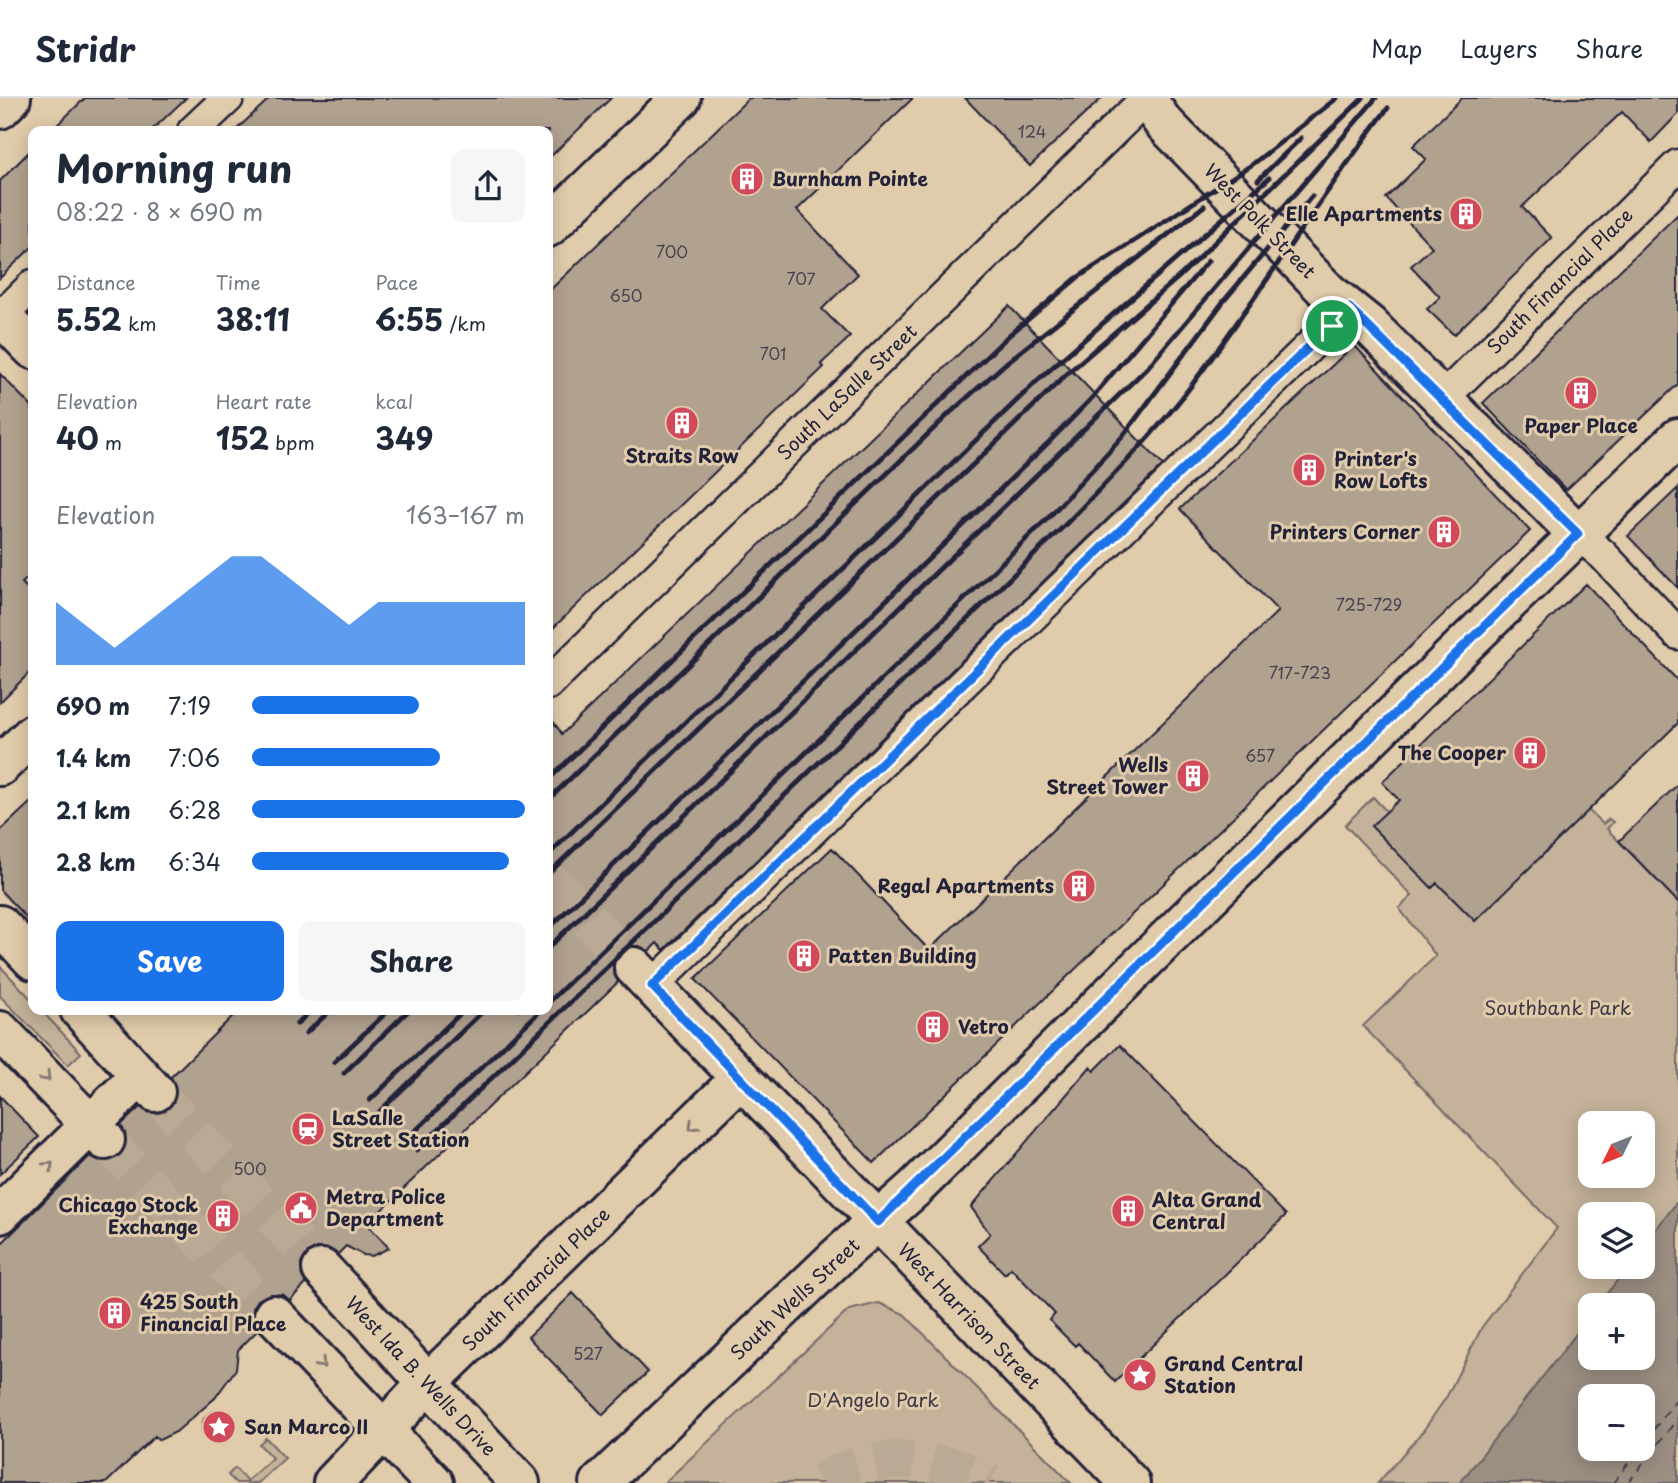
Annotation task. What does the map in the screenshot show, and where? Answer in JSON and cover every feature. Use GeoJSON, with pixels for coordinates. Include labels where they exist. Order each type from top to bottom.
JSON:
{"type":"FeatureCollection","features":[{"type":"Feature","properties":{"kind":"main road"},"geometry":{"type":"LineString","coordinates":[[0,109],[11,98]]}},
{"type":"Feature","properties":{"kind":"main road"},"geometry":{"type":"LineString","coordinates":[[553,223],[681,98]]}},
{"type":"Feature","properties":{"kind":"main road","name":"West Polk Street"},"geometry":{"type":"LineString","coordinates":[[1146,98],[1162,121],[1328,292],[1349,308],[1578,534]]}},
{"type":"Feature","properties":{"kind":"main road"},"geometry":{"type":"LineString","coordinates":[[1,316],[28,344]]}},
{"type":"Feature","properties":{"kind":"main road","name":"South Wells Street"},"geometry":{"type":"LineString","coordinates":[[600,1483],[878,1222],[1678,438]]}},
{"type":"Feature","properties":{"kind":"main road"},"geometry":{"type":"LineString","coordinates":[[0,766],[28,739]]}},
{"type":"Feature","properties":{"kind":"main road"},"geometry":{"type":"LineString","coordinates":[[0,925],[28,955]]}},
{"type":"Feature","properties":{"kind":"main road","name":"West Harrison Street"},"geometry":{"type":"LineString","coordinates":[[643,976],[1130,1483]]}},
{"type":"Feature","properties":{"kind":"main road"},"geometry":{"type":"LineString","coordinates":[[0,1214],[98,1132],[148,1084],[85,1015]]}},
{"type":"Feature","properties":{"kind":"main road"},"geometry":{"type":"LineString","coordinates":[[0,1031],[98,1132]]}},
{"type":"Feature","properties":{"kind":"main road","name":"South Financial Place"},"geometry":{"type":"LineString","coordinates":[[333,1483],[428,1383],[741,1078]]}},
{"type":"Feature","properties":{"kind":"main road","name":"West Ida B. Wells Drive"},"geometry":{"type":"LineString","coordinates":[[322,1269],[520,1483]]}},
{"type":"Feature","properties":{"kind":"main road"},"geometry":{"type":"LineString","coordinates":[[274,1315],[434,1483]]}},
{"type":"Feature","properties":{"kind":"street"},"geometry":{"type":"LineString","coordinates":[[198,126],[228,98]]}},
{"type":"Feature","properties":{"kind":"street","name":"South LaSalle Street"},"geometry":{"type":"LineString","coordinates":[[553,679],[1146,98]]}},
{"type":"Feature","properties":{"kind":"street","name":"South Financial Place"},"geometry":{"type":"LineString","coordinates":[[1442,399],[1678,165]]}},
{"type":"Feature","properties":{"kind":"street"},"geometry":{"type":"LineString","coordinates":[[1,316],[28,290]]}},
{"type":"Feature","properties":{"kind":"street"},"geometry":{"type":"LineString","coordinates":[[643,976],[1349,308]]}},
{"type":"Feature","properties":{"kind":"street","name":"West Polk Street"},"geometry":{"type":"LineString","coordinates":[[1578,534],[1603,555],[1678,635]]}},
{"type":"Feature","properties":{"kind":"green space","name":"Southbank Park"},"geometry":{"type":"Polygon","coordinates":[[[1373,797],[1451,880],[1588,810],[1603,824],[1609,819],[1613,822],[1607,829],[1678,902],[1678,1201],[1655,1231],[1655,1202],[1578,1202],[1578,1279],[1619,1279],[1607,1293],[1578,1293],[1578,1332],[1460,1483],[1378,1483],[1423,1431],[1447,1396],[1482,1327],[1557,1228],[1363,1026],[1436,956],[1399,908],[1412,896],[1345,825],[1373,797]]]}},
{"type":"Feature","properties":{"kind":"green space"},"geometry":{"type":"Polygon","coordinates":[[[0,966],[28,996],[28,1015],[46,1015],[81,1053],[68,1065],[0,996],[0,966]]]}},
{"type":"Feature","properties":{"kind":"green space","name":"D'Angelo Park"},"geometry":{"type":"Polygon","coordinates":[[[879,1303],[904,1314],[1071,1483],[664,1483],[849,1310],[879,1303]]]}},
{"type":"Feature","properties":{"kind":"green space"},"geometry":{"type":"Polygon","coordinates":[[[266,1438],[285,1458],[258,1483],[236,1483],[228,1475],[235,1468],[247,1481],[272,1458],[259,1444],[266,1438]]]}},
{"type":"Feature","properties":{"kind":"shaded area"},"geometry":{"type":"Polygon","coordinates":[[[1678,1201],[1678,1483],[1460,1483],[1578,1332],[1578,1370],[1655,1370],[1655,1293],[1607,1293],[1619,1279],[1655,1279],[1655,1231],[1678,1201]]]}},
{"type":"Feature","properties":{"kind":"shaded area"},"geometry":{"type":"Polygon","coordinates":[[[218,1411],[229,1416],[234,1427],[229,1438],[218,1443],[207,1438],[202,1427],[207,1416],[218,1411]]]}},
{"type":"Feature","properties":{"kind":"building"},"geometry":{"type":"Polygon","coordinates":[[[85,98],[186,98],[156,126],[56,126],[85,98]]]}},
{"type":"Feature","properties":{"kind":"building"},"geometry":{"type":"Polygon","coordinates":[[[270,98],[611,98],[553,154],[553,126],[240,126],[270,98]]]}},
{"type":"Feature","properties":{"kind":"building"},"geometry":{"type":"Polygon","coordinates":[[[749,98],[913,98],[797,210],[858,274],[822,309],[850,337],[821,364],[824,367],[553,628],[553,287],[749,98]]]}},
{"type":"Feature","properties":{"kind":"building"},"geometry":{"type":"Polygon","coordinates":[[[965,98],[1102,98],[1030,166],[965,98]]]}},
{"type":"Feature","properties":{"kind":"building","name":"Elle Apartments"},"geometry":{"type":"Polygon","coordinates":[[[1462,98],[1678,98],[1678,114],[1651,142],[1622,112],[1522,207],[1552,238],[1454,335],[1427,309],[1440,297],[1411,266],[1432,247],[1386,198],[1426,159],[1413,146],[1462,98]]]}},
{"type":"Feature","properties":{"kind":"building"},"geometry":{"type":"Polygon","coordinates":[[[28,153],[28,251],[0,278],[0,181],[28,153]]]}},
{"type":"Feature","properties":{"kind":"building","name":"Paper Place"},"geometry":{"type":"Polygon","coordinates":[[[1678,214],[1678,384],[1566,490],[1483,403],[1678,214]]]}},
{"type":"Feature","properties":{"kind":"building"},"geometry":{"type":"Polygon","coordinates":[[[1009,306],[1163,465],[664,950],[657,943],[649,951],[639,946],[629,946],[618,952],[613,960],[613,972],[618,982],[367,1224],[389,1248],[372,1256],[363,1255],[346,1246],[338,1254],[328,1248],[317,1248],[308,1253],[301,1263],[301,1274],[306,1284],[290,1300],[281,1294],[270,1294],[258,1300],[253,1308],[253,1319],[258,1330],[238,1350],[236,1369],[215,1398],[176,1432],[159,1440],[155,1436],[106,1483],[0,1483],[0,1245],[90,1156],[100,1161],[110,1161],[121,1155],[126,1145],[126,1135],[121,1125],[140,1107],[149,1113],[159,1113],[170,1108],[176,1098],[176,1088],[171,1077],[234,1015],[553,1015],[553,721],[562,734],[1009,306]]]}},
{"type":"Feature","properties":{"kind":"building"},"geometry":{"type":"Polygon","coordinates":[[[1354,345],[1530,531],[874,1163],[695,979],[832,848],[929,950],[1278,611],[1180,509],[1354,345]]]}},
{"type":"Feature","properties":{"kind":"building"},"geometry":{"type":"Polygon","coordinates":[[[0,374],[28,403],[28,578],[22,583],[28,589],[28,674],[0,702],[0,374]]]}},
{"type":"Feature","properties":{"kind":"building"},"geometry":{"type":"Polygon","coordinates":[[[1678,488],[1678,588],[1628,536],[1678,488]]]}},
{"type":"Feature","properties":{"kind":"building","name":"The Cooper"},"geometry":{"type":"Polygon","coordinates":[[[1586,584],[1678,681],[1678,723],[1475,921],[1437,883],[1432,888],[1371,826],[1399,800],[1382,782],[1586,584]]]}},
{"type":"Feature","properties":{"kind":"building"},"geometry":{"type":"Polygon","coordinates":[[[1678,784],[1678,902],[1619,841],[1678,784]]]}},
{"type":"Feature","properties":{"kind":"building"},"geometry":{"type":"Polygon","coordinates":[[[28,805],[28,920],[0,890],[0,831],[28,805]]]}},
{"type":"Feature","properties":{"kind":"building","name":"Alta Grand Central"},"geometry":{"type":"Polygon","coordinates":[[[1120,1045],[1286,1215],[1115,1382],[1078,1343],[1075,1346],[1049,1320],[1055,1314],[1011,1268],[1005,1274],[978,1246],[990,1234],[971,1207],[1090,1067],[1094,1071],[1120,1045]]]}},
{"type":"Feature","properties":{"kind":"building"},"geometry":{"type":"Polygon","coordinates":[[[0,1096],[39,1137],[0,1174],[0,1096]]]}},
{"type":"Feature","properties":{"kind":"building"},"geometry":{"type":"Polygon","coordinates":[[[573,1293],[648,1372],[603,1415],[528,1337],[573,1293]]]}},
{"type":"Feature","properties":{"kind":"ferry route"},"geometry":{"type":"LineString","coordinates":[[1655,1428],[1678,1398]]}},
{"type":"Feature","properties":{"kind":"ferry route"},"geometry":{"type":"LineString","coordinates":[[1628,1483],[1678,1418]]}},
{"type":"Feature","properties":{"kind":"ferry route"},"geometry":{"type":"LineString","coordinates":[[1613,1483],[1630,1461]]}},
{"type":"Feature","properties":{"kind":"tunnel"},"geometry":{"type":"LineString","coordinates":[[553,883],[634,967]]}},
{"type":"Feature","properties":{"kind":"tunnel"},"geometry":{"type":"LineString","coordinates":[[155,1092],[322,1269]]}},
{"type":"Feature","properties":{"kind":"tunnel"},"geometry":{"type":"LineString","coordinates":[[105,1140],[274,1315]]}},
{"type":"Feature","properties":{"kind":"tunnel"},"geometry":{"type":"LineString","coordinates":[[823,1483],[840,1472],[861,1465],[906,1460],[951,1467],[989,1483]]}},
{"type":"Feature","properties":{"kind":"railway"},"geometry":{"type":"LineString","coordinates":[[553,775],[1008,336],[1077,278],[1253,164],[1337,98]]}},
{"type":"Feature","properties":{"kind":"railway"},"geometry":{"type":"LineString","coordinates":[[553,869],[1069,372],[1181,275],[1363,98]]}},
{"type":"Feature","properties":{"kind":"railway"},"geometry":{"type":"LineString","coordinates":[[553,943],[1147,368],[1376,98]]}},
{"type":"Feature","properties":{"kind":"railway"},"geometry":{"type":"LineString","coordinates":[[417,1150],[1062,528],[1123,465],[1167,416],[1208,363],[1388,108]]}},
{"type":"Feature","properties":{"kind":"railway"},"geometry":{"type":"LineString","coordinates":[[1258,180],[1301,138]]}},
{"type":"Feature","properties":{"kind":"railway"},"geometry":{"type":"LineString","coordinates":[[553,850],[1038,380],[1269,178]]}},
{"type":"Feature","properties":{"kind":"railway"},"geometry":{"type":"LineString","coordinates":[[553,998],[1050,516],[1123,436],[1223,302],[1312,196]]}},
{"type":"Feature","properties":{"kind":"railway"},"geometry":{"type":"LineString","coordinates":[[553,795],[951,412],[1006,363],[1204,206]]}},
{"type":"Feature","properties":{"kind":"railway"},"geometry":{"type":"LineString","coordinates":[[553,924],[1049,442],[1090,400],[1208,261]]}},
{"type":"Feature","properties":{"kind":"railway"},"geometry":{"type":"LineString","coordinates":[[297,1024],[306,1015]]}},
{"type":"Feature","properties":{"kind":"railway"},"geometry":{"type":"LineString","coordinates":[[306,1033],[326,1015]]}},
{"type":"Feature","properties":{"kind":"railway"},"geometry":{"type":"LineString","coordinates":[[334,1062],[384,1015]]}},
{"type":"Feature","properties":{"kind":"railway"},"geometry":{"type":"LineString","coordinates":[[344,1073],[404,1015]]}},
{"type":"Feature","properties":{"kind":"railway"},"geometry":{"type":"LineString","coordinates":[[370,1100],[459,1015]]}},
{"type":"Feature","properties":{"kind":"railway"},"geometry":{"type":"LineString","coordinates":[[380,1111],[479,1015]]}},
{"type":"Feature","properties":{"kind":"railway"},"geometry":{"type":"LineString","coordinates":[[407,1139],[536,1015]]}},
{"type":"Feature","properties":{"kind":"place","name":"Burnham Pointe"},"geometry":{"type":"Point","coordinates":[747,179]}},
{"type":"Feature","properties":{"kind":"place","name":"Elle Apartments"},"geometry":{"type":"Point","coordinates":[1466,214]}},
{"type":"Feature","properties":{"kind":"place","name":"Paper Place"},"geometry":{"type":"Point","coordinates":[1581,393]}},
{"type":"Feature","properties":{"kind":"place","name":"Straits Row"},"geometry":{"type":"Point","coordinates":[682,423]}},
{"type":"Feature","properties":{"kind":"place","name":"Printer's Row Lofts"},"geometry":{"type":"Point","coordinates":[1309,470]}},
{"type":"Feature","properties":{"kind":"place","name":"Printers Corner"},"geometry":{"type":"Point","coordinates":[1444,532]}},
{"type":"Feature","properties":{"kind":"place","name":"The Cooper"},"geometry":{"type":"Point","coordinates":[1530,753]}},
{"type":"Feature","properties":{"kind":"place","name":"Wells Street Tower"},"geometry":{"type":"Point","coordinates":[1193,776]}},
{"type":"Feature","properties":{"kind":"place","name":"Regal Apartments"},"geometry":{"type":"Point","coordinates":[1079,886]}},
{"type":"Feature","properties":{"kind":"place","name":"Patten Building"},"geometry":{"type":"Point","coordinates":[804,956]}},
{"type":"Feature","properties":{"kind":"place","name":"Vetro"},"geometry":{"type":"Point","coordinates":[933,1027]}},
{"type":"Feature","properties":{"kind":"place","name":"LaSalle Street Station"},"geometry":{"type":"Point","coordinates":[308,1129]}},
{"type":"Feature","properties":{"kind":"place","name":"Metra Police Department"},"geometry":{"type":"Point","coordinates":[301,1208]}},
{"type":"Feature","properties":{"kind":"place","name":"Alta Grand Central"},"geometry":{"type":"Point","coordinates":[1128,1211]}},
{"type":"Feature","properties":{"kind":"place","name":"Chicago Stock Exchange"},"geometry":{"type":"Point","coordinates":[223,1216]}},
{"type":"Feature","properties":{"kind":"place","name":"425 South Financial Place"},"geometry":{"type":"Point","coordinates":[115,1313]}},
{"type":"Feature","properties":{"kind":"place","name":"Grand Central Station"},"geometry":{"type":"Point","coordinates":[1140,1375]}},
{"type":"Feature","properties":{"kind":"place","name":"San Marco II"},"geometry":{"type":"Point","coordinates":[219,1427]}},
{"type":"Feature","properties":{"kind":"route"},"geometry":{"type":"LineString","coordinates":[[1349,308],[1578,534],[878,1222],[652,986],[664,971],[845,795],[1332,326],[1349,308]]}}]}
